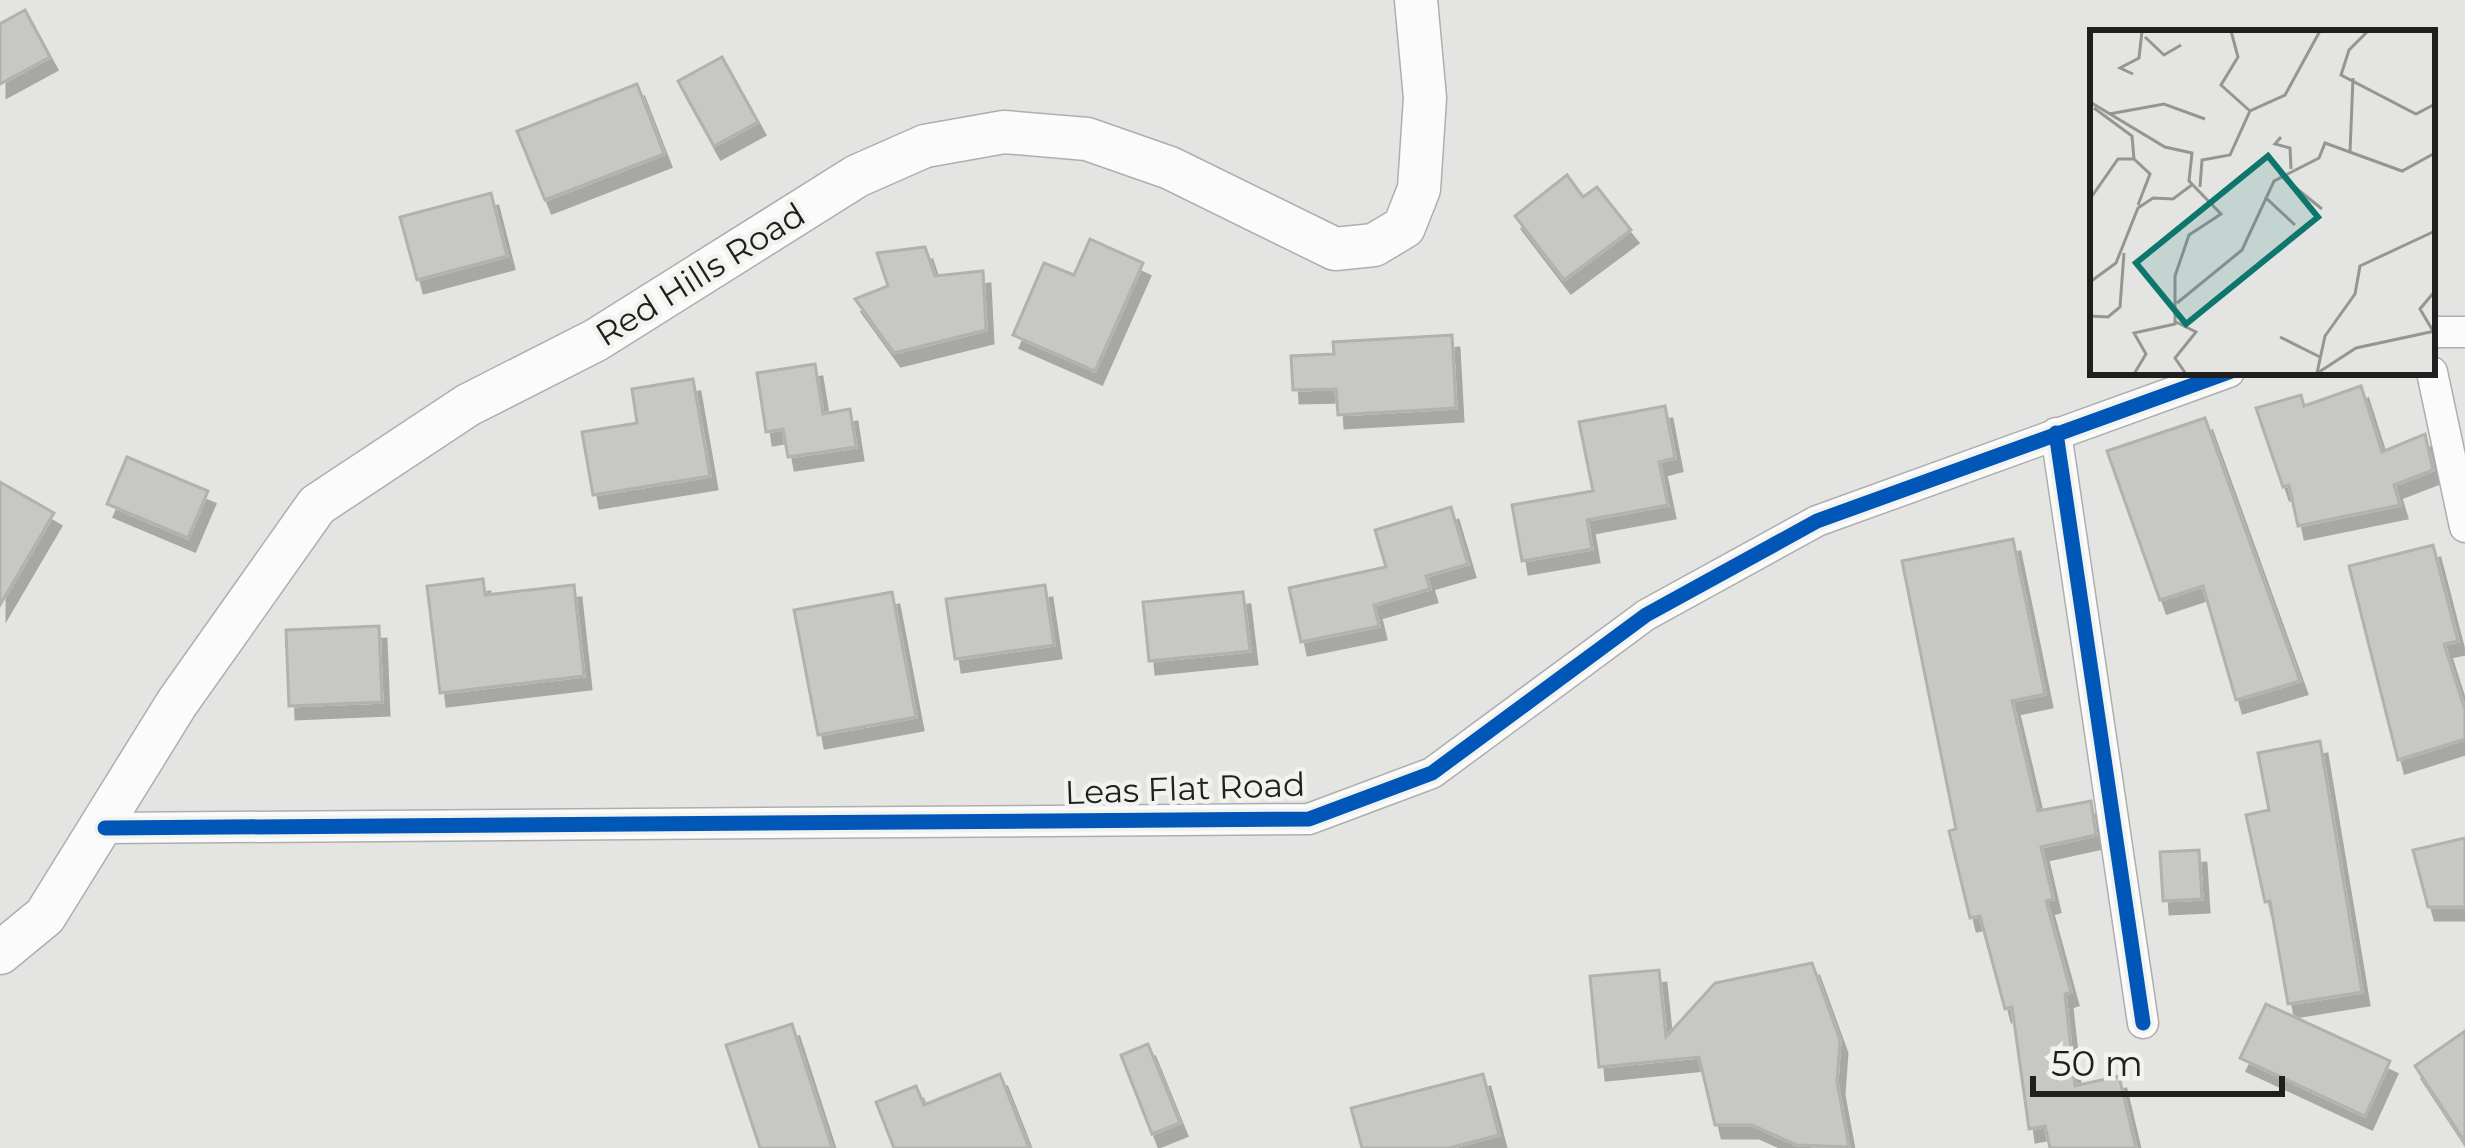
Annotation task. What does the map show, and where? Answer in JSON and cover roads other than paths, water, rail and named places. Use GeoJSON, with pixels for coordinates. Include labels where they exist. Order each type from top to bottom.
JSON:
{"type":"FeatureCollection","features":[{"type":"Feature","properties":{"kind":"main road","name":"Red Hills Road"},"geometry":{"type":"LineString","coordinates":[[0,953],[45,916],[105,828],[177,703],[317,505],[468,405],[596,340],[857,176],[925,146],[1004,132],[1088,139],[1170,169],[1335,249],[1375,245],[1404,227],[1419,189],[1425,98],[1416,0]]}},
{"type":"Feature","properties":{"kind":"street","name":"Leas Flat Road"},"geometry":{"type":"LineString","coordinates":[[105,828],[1309,819],[1432,773],[1646,616],[1817,521],[2221,375]]}},
{"type":"Feature","properties":{"kind":"street"},"geometry":{"type":"LineString","coordinates":[[2433,375],[2465,527]]}},
{"type":"Feature","properties":{"kind":"street"},"geometry":{"type":"LineString","coordinates":[[2056,433],[2143,1023]]}}]}
